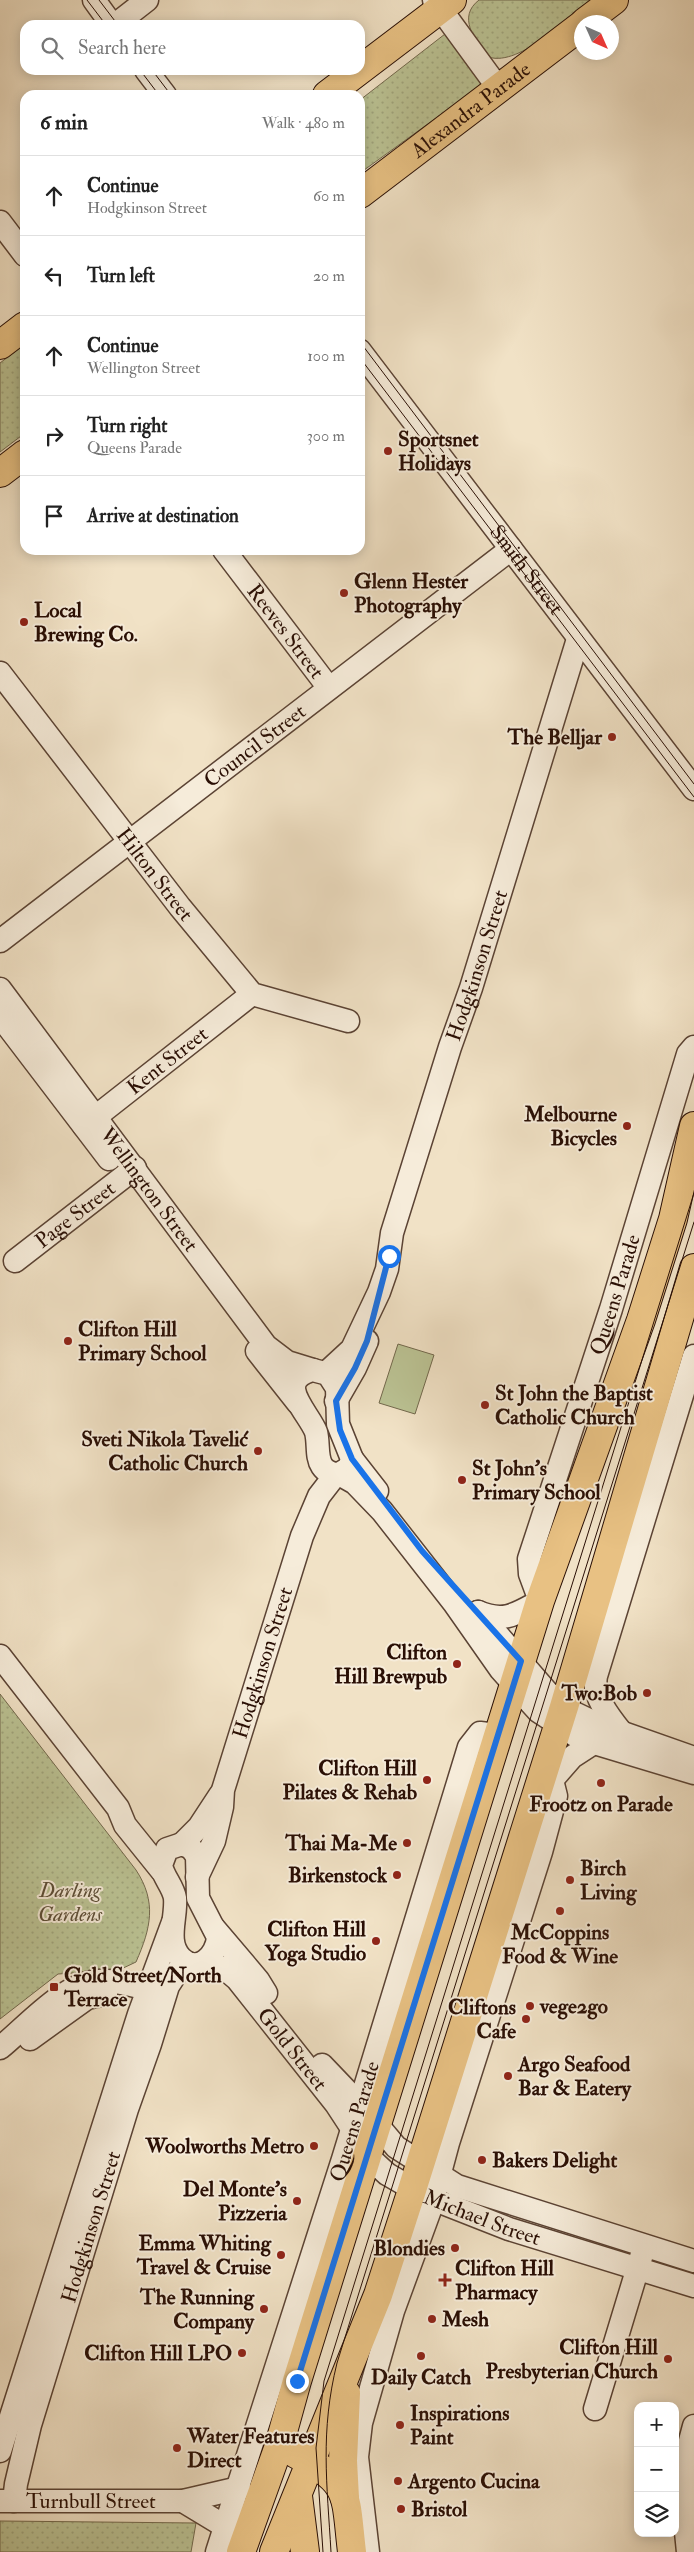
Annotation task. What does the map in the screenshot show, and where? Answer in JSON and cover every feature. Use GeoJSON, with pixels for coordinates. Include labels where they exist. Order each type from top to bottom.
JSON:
{"type":"FeatureCollection","features":[{"type":"Feature","properties":{"kind":"main road"},"geometry":{"type":"LineString","coordinates":[[594,15],[614,0]]}},
{"type":"Feature","properties":{"kind":"main road"},"geometry":{"type":"LineString","coordinates":[[365,65],[442,3]]}},
{"type":"Feature","properties":{"kind":"main road","name":"Alexandra Parade"},"geometry":{"type":"LineString","coordinates":[[365,190],[574,31]]}},
{"type":"Feature","properties":{"kind":"main road"},"geometry":{"type":"LineString","coordinates":[[334,90],[353,75]]}},
{"type":"Feature","properties":{"kind":"main road"},"geometry":{"type":"LineString","coordinates":[[0,345],[20,330]]}},
{"type":"Feature","properties":{"kind":"main road"},"geometry":{"type":"LineString","coordinates":[[0,473],[20,458]]}},
{"type":"Feature","properties":{"kind":"main road","name":"Queens Parade"},"geometry":{"type":"LineString","coordinates":[[241,2552],[279,2446],[275,2414],[297,2381],[324,2257],[368,2154],[365,2126],[518,1673],[540,1602],[641,1320],[673,1219],[694,1126]]}},
{"type":"Feature","properties":{"kind":"main road"},"geometry":{"type":"LineString","coordinates":[[274,2552],[347,2374],[392,2284],[422,2194],[549,1773],[560,1716],[694,1268]]}},
{"type":"Feature","properties":{"kind":"main road"},"geometry":{"type":"LineString","coordinates":[[347,2374],[344,2461],[352,2552]]}},
{"type":"Feature","properties":{"kind":"main road"},"geometry":{"type":"LineString","coordinates":[[279,2446],[311,2462],[334,2478],[346,2499]]}},
{"type":"Feature","properties":{"kind":"main road"},"geometry":{"type":"LineString","coordinates":[[279,2446],[298,2494],[305,2552]]}},
{"type":"Feature","properties":{"kind":"street"},"geometry":{"type":"LineString","coordinates":[[94,0],[110,20]]}},
{"type":"Feature","properties":{"kind":"street"},"geometry":{"type":"LineString","coordinates":[[121,20],[147,0]]}},
{"type":"Feature","properties":{"kind":"street"},"geometry":{"type":"LineString","coordinates":[[442,3],[499,89]]}},
{"type":"Feature","properties":{"kind":"street"},"geometry":{"type":"LineString","coordinates":[[150,75],[161,90]]}},
{"type":"Feature","properties":{"kind":"street"},"geometry":{"type":"LineString","coordinates":[[0,222],[20,248]]}},
{"type":"Feature","properties":{"kind":"street","name":"Smith Street"},"geometry":{"type":"LineString","coordinates":[[365,358],[694,789]]}},
{"type":"Feature","properties":{"kind":"street","name":"Council Street"},"geometry":{"type":"LineString","coordinates":[[0,941],[511,549]]}},
{"type":"Feature","properties":{"kind":"street","name":"Reeves Street"},"geometry":{"type":"LineString","coordinates":[[228,555],[329,688]]}},
{"type":"Feature","properties":{"kind":"street","name":"Hodgkinson Street"},"geometry":{"type":"LineString","coordinates":[[298,1403],[294,1392],[295,1384],[304,1374],[319,1371],[352,1349],[379,1292],[387,1269],[392,1233],[450,1047],[472,988],[578,639]]}},
{"type":"Feature","properties":{"kind":"street","name":"Hilton Street"},"geometry":{"type":"LineString","coordinates":[[0,672],[129,842],[252,994]]}},
{"type":"Feature","properties":{"kind":"street","name":"Wellington Street"},"geometry":{"type":"LineString","coordinates":[[0,989],[90,1121],[266,1346],[287,1362],[319,1371]]}},
{"type":"Feature","properties":{"kind":"street"},"geometry":{"type":"LineString","coordinates":[[252,994],[348,1021]]}},
{"type":"Feature","properties":{"kind":"street","name":"Kent Street"},"geometry":{"type":"LineString","coordinates":[[90,1121],[252,994]]}},
{"type":"Feature","properties":{"kind":"street","name":"Wellington Street"},"geometry":{"type":"LineString","coordinates":[[0,1016],[90,1121]]}},
{"type":"Feature","properties":{"kind":"street","name":"Queens Parade"},"geometry":{"type":"LineString","coordinates":[[540,1602],[530,1574],[529,1560],[611,1309],[688,1054],[694,1047]]}},
{"type":"Feature","properties":{"kind":"street","name":"Wellington Street"},"geometry":{"type":"LineString","coordinates":[[129,1172],[298,1403],[315,1432],[319,1454]]}},
{"type":"Feature","properties":{"kind":"street","name":"Page Street"},"geometry":{"type":"LineString","coordinates":[[15,1261],[129,1172]]}},
{"type":"Feature","properties":{"kind":"street","name":"Hodgkinson Street"},"geometry":{"type":"LineString","coordinates":[[336,1401],[364,1348],[373,1322],[379,1292]]}},
{"type":"Feature","properties":{"kind":"street"},"geometry":{"type":"LineString","coordinates":[[622,1733],[608,1713],[596,1688],[596,1676],[694,1356]]}},
{"type":"Feature","properties":{"kind":"street"},"geometry":{"type":"LineString","coordinates":[[319,1371],[335,1385],[342,1469],[382,1511],[454,1603],[518,1673],[540,1684],[560,1716],[578,1738],[592,1744],[694,1773]]}},
{"type":"Feature","properties":{"kind":"street"},"geometry":{"type":"LineString","coordinates":[[319,1454],[322,1467],[342,1469],[478,1612],[518,1673]]}},
{"type":"Feature","properties":{"kind":"street","name":"Hodgkinson Street"},"geometry":{"type":"LineString","coordinates":[[302,1536],[308,1493],[319,1454]]}},
{"type":"Feature","properties":{"kind":"street","name":"Hodgkinson Street"},"geometry":{"type":"LineString","coordinates":[[197,1877],[214,1841],[222,1807],[223,1790],[302,1536],[320,1496],[342,1469]]}},
{"type":"Feature","properties":{"kind":"street"},"geometry":{"type":"LineString","coordinates":[[478,1612],[493,1617],[506,1617],[540,1602]]}},
{"type":"Feature","properties":{"kind":"street"},"geometry":{"type":"LineString","coordinates":[[0,1656],[118,1808],[125,1825],[162,1871],[174,1897],[173,1937],[176,1950],[183,1960],[196,1964]]}},
{"type":"Feature","properties":{"kind":"street"},"geometry":{"type":"LineString","coordinates":[[560,1716],[585,1719],[694,1758]]}},
{"type":"Feature","properties":{"kind":"street","name":"Queens Parade"},"geometry":{"type":"LineString","coordinates":[[360,2104],[468,1747],[480,1733],[497,1734]]}},
{"type":"Feature","properties":{"kind":"street"},"geometry":{"type":"LineString","coordinates":[[549,1773],[592,1744]]}},
{"type":"Feature","properties":{"kind":"street","name":"Hodgkinson Street"},"geometry":{"type":"LineString","coordinates":[[162,1871],[163,1856],[199,1827],[223,1790]]}},
{"type":"Feature","properties":{"kind":"street"},"geometry":{"type":"LineString","coordinates":[[118,1808],[133,1816],[158,1840],[191,1848],[197,1856],[200,1902],[214,1928]]}},
{"type":"Feature","properties":{"kind":"street","name":"Hodgkinson Street"},"geometry":{"type":"LineString","coordinates":[[7,2501],[16,2484],[30,2425],[173,1922]]}},
{"type":"Feature","properties":{"kind":"street","name":"Hodgkinson Street"},"geometry":{"type":"LineString","coordinates":[[0,2451],[150,1999],[182,1967],[210,1958],[216,1950],[218,1937],[214,1928]]}},
{"type":"Feature","properties":{"kind":"street","name":"Gold Street"},"geometry":{"type":"LineString","coordinates":[[214,1928],[260,1982],[275,2011],[300,2043],[360,2104],[365,2126]]}},
{"type":"Feature","properties":{"kind":"street","name":"Gold Street"},"geometry":{"type":"LineString","coordinates":[[196,1964],[218,1966],[233,1974],[274,2024],[365,2126]]}},
{"type":"Feature","properties":{"kind":"street"},"geometry":{"type":"LineString","coordinates":[[0,2048],[45,2010],[79,1986],[105,1981],[150,1999]]}},
{"type":"Feature","properties":{"kind":"street"},"geometry":{"type":"LineString","coordinates":[[0,2062],[92,1995],[108,1994],[150,1999]]}},
{"type":"Feature","properties":{"kind":"street","name":"Queens Parade"},"geometry":{"type":"LineString","coordinates":[[217,2552],[239,2488],[275,2414],[365,2126]]}},
{"type":"Feature","properties":{"kind":"street","name":"Michael Street"},"geometry":{"type":"LineString","coordinates":[[365,2126],[464,2190],[694,2261]]}},
{"type":"Feature","properties":{"kind":"street","name":"Michael Street"},"geometry":{"type":"LineString","coordinates":[[368,2154],[382,2171],[422,2194],[545,2240],[694,2286]]}},
{"type":"Feature","properties":{"kind":"street"},"geometry":{"type":"LineString","coordinates":[[545,2240],[553,2217]]}},
{"type":"Feature","properties":{"kind":"street"},"geometry":{"type":"LineString","coordinates":[[595,2409],[644,2246]]}},
{"type":"Feature","properties":{"kind":"street"},"geometry":{"type":"LineString","coordinates":[[368,2552],[357,2457],[358,2438],[392,2284]]}},
{"type":"Feature","properties":{"kind":"street"},"geometry":{"type":"LineString","coordinates":[[688,2552],[682,2475],[685,2456],[694,2426]]}},
{"type":"Feature","properties":{"kind":"street","name":"Turnbull Street"},"geometry":{"type":"LineString","coordinates":[[7,2501],[183,2502],[239,2488]]}},
{"type":"Feature","properties":{"kind":"street","name":"Turnbull Street"},"geometry":{"type":"LineString","coordinates":[[183,2502],[226,2527]]}},
{"type":"Feature","properties":{"kind":"green space"},"geometry":{"type":"Polygon","coordinates":[[[479,0],[591,0],[541,40],[512,56],[498,58],[486,56],[470,28],[469,14],[479,0]]]}},
{"type":"Feature","properties":{"kind":"green space"},"geometry":{"type":"Polygon","coordinates":[[[445,34],[483,84],[365,169],[365,96],[445,34]]]}},
{"type":"Feature","properties":{"kind":"green space"},"geometry":{"type":"Polygon","coordinates":[[[20,348],[20,437],[0,452],[0,363],[20,348]]]}},
{"type":"Feature","properties":{"kind":"green space"},"geometry":{"type":"Polygon","coordinates":[[[398,1344],[434,1355],[415,1414],[379,1403],[398,1344]]]}},
{"type":"Feature","properties":{"kind":"green space","name":"Darling Gardens"},"geometry":{"type":"Polygon","coordinates":[[[0,1694],[136,1870],[147,1893],[150,1915],[145,1938],[136,1962],[119,1970],[58,1974],[0,2019],[0,1694]]]}},
{"type":"Feature","properties":{"kind":"green space"},"geometry":{"type":"Polygon","coordinates":[[[0,2521],[196,2523],[191,2552],[0,2552],[0,2521]]]}},
{"type":"Feature","properties":{"kind":"tram line"},"geometry":{"type":"LineString","coordinates":[[87,0],[102,20]]}},
{"type":"Feature","properties":{"kind":"tram line"},"geometry":{"type":"LineString","coordinates":[[99,0],[114,20]]}},
{"type":"Feature","properties":{"kind":"tram line"},"geometry":{"type":"LineString","coordinates":[[144,75],[155,90]]}},
{"type":"Feature","properties":{"kind":"tram line"},"geometry":{"type":"LineString","coordinates":[[156,75],[167,90]]}},
{"type":"Feature","properties":{"kind":"tram line"},"geometry":{"type":"LineString","coordinates":[[365,349],[694,784]]}},
{"type":"Feature","properties":{"kind":"tram line"},"geometry":{"type":"LineString","coordinates":[[365,365],[694,797]]}},
{"type":"Feature","properties":{"kind":"tram line"},"geometry":{"type":"LineString","coordinates":[[323,2552],[316,2448],[324,2381],[694,1193]]}},
{"type":"Feature","properties":{"kind":"tram line"},"geometry":{"type":"LineString","coordinates":[[331,2552],[326,2458],[328,2412],[337,2363],[694,1222]]}},
{"type":"Feature","properties":{"kind":"place","name":"Sportsnet Holidays"},"geometry":{"type":"Point","coordinates":[388,451]}},
{"type":"Feature","properties":{"kind":"place","name":"Glenn Hester Photography"},"geometry":{"type":"Point","coordinates":[344,593]}},
{"type":"Feature","properties":{"kind":"place","name":"Local Brewing Co."},"geometry":{"type":"Point","coordinates":[24,622]}},
{"type":"Feature","properties":{"kind":"place","name":"The Belljar"},"geometry":{"type":"Point","coordinates":[612,737]}},
{"type":"Feature","properties":{"kind":"place","name":"Melbourne Bicycles"},"geometry":{"type":"Point","coordinates":[627,1126]}},
{"type":"Feature","properties":{"kind":"place","name":"Clifton Hill Primary School"},"geometry":{"type":"Point","coordinates":[68,1341]}},
{"type":"Feature","properties":{"kind":"place","name":"St John the Baptist Catholic Church"},"geometry":{"type":"Point","coordinates":[485,1405]}},
{"type":"Feature","properties":{"kind":"place","name":"Sveti Nikola Tavelić Catholic Church"},"geometry":{"type":"Point","coordinates":[258,1451]}},
{"type":"Feature","properties":{"kind":"place","name":"St John's Primary School"},"geometry":{"type":"Point","coordinates":[462,1480]}},
{"type":"Feature","properties":{"kind":"place","name":"Clifton Hill Brewpub"},"geometry":{"type":"Point","coordinates":[457,1664]}},
{"type":"Feature","properties":{"kind":"place","name":"Two:Bob"},"geometry":{"type":"Point","coordinates":[647,1693]}},
{"type":"Feature","properties":{"kind":"place","name":"Clifton Hill Pilates & Rehab"},"geometry":{"type":"Point","coordinates":[427,1780]}},
{"type":"Feature","properties":{"kind":"place","name":"Frootz on Parade"},"geometry":{"type":"Point","coordinates":[601,1783]}},
{"type":"Feature","properties":{"kind":"place","name":"Thai Ma-Me"},"geometry":{"type":"Point","coordinates":[407,1843]}},
{"type":"Feature","properties":{"kind":"place","name":"Birkenstock"},"geometry":{"type":"Point","coordinates":[397,1875]}},
{"type":"Feature","properties":{"kind":"place","name":"Birch Living"},"geometry":{"type":"Point","coordinates":[570,1880]}},
{"type":"Feature","properties":{"kind":"place","name":"McCoppins Food & Wine"},"geometry":{"type":"Point","coordinates":[560,1911]}},
{"type":"Feature","properties":{"kind":"place","name":"Clifton Hill Yoga Studio"},"geometry":{"type":"Point","coordinates":[376,1941]}},
{"type":"Feature","properties":{"kind":"place","name":"Gold Street/North Terrace"},"geometry":{"type":"Point","coordinates":[54,1987]}},
{"type":"Feature","properties":{"kind":"place","name":"vege2go"},"geometry":{"type":"Point","coordinates":[530,2006]}},
{"type":"Feature","properties":{"kind":"place","name":"Cliftons Cafe"},"geometry":{"type":"Point","coordinates":[526,2019]}},
{"type":"Feature","properties":{"kind":"place","name":"Argo Seafood Bar & Eatery"},"geometry":{"type":"Point","coordinates":[508,2076]}},
{"type":"Feature","properties":{"kind":"place","name":"Woolworths Metro"},"geometry":{"type":"Point","coordinates":[314,2146]}},
{"type":"Feature","properties":{"kind":"place","name":"Bakers Delight"},"geometry":{"type":"Point","coordinates":[482,2160]}},
{"type":"Feature","properties":{"kind":"place","name":"Del Monte's Pizzeria"},"geometry":{"type":"Point","coordinates":[297,2201]}},
{"type":"Feature","properties":{"kind":"place","name":"Blondies"},"geometry":{"type":"Point","coordinates":[455,2248]}},
{"type":"Feature","properties":{"kind":"place","name":"Emma Whiting Travel & Cruise"},"geometry":{"type":"Point","coordinates":[281,2255]}},
{"type":"Feature","properties":{"kind":"place","name":"Clifton Hill Pharmacy"},"geometry":{"type":"Point","coordinates":[445,2280]}},
{"type":"Feature","properties":{"kind":"place","name":"The Running Company"},"geometry":{"type":"Point","coordinates":[264,2309]}},
{"type":"Feature","properties":{"kind":"place","name":"Mesh"},"geometry":{"type":"Point","coordinates":[432,2319]}},
{"type":"Feature","properties":{"kind":"place","name":"Clifton Hill LPO"},"geometry":{"type":"Point","coordinates":[242,2353]}},
{"type":"Feature","properties":{"kind":"place","name":"Daily Catch"},"geometry":{"type":"Point","coordinates":[421,2356]}},
{"type":"Feature","properties":{"kind":"place","name":"Clifton Hill Presbyterian Church"},"geometry":{"type":"Point","coordinates":[668,2359]}},
{"type":"Feature","properties":{"kind":"place","name":"Inspirations Paint"},"geometry":{"type":"Point","coordinates":[400,2425]}},
{"type":"Feature","properties":{"kind":"place","name":"Water Features Direct"},"geometry":{"type":"Point","coordinates":[177,2448]}},
{"type":"Feature","properties":{"kind":"place","name":"Argento Cucina"},"geometry":{"type":"Point","coordinates":[398,2481]}},
{"type":"Feature","properties":{"kind":"place","name":"Bristol"},"geometry":{"type":"Point","coordinates":[401,2509]}},
{"type":"Feature","properties":{"kind":"route"},"geometry":{"type":"LineString","coordinates":[[297,2381],[378,2125],[483,1777],[521,1661],[456,1586],[422,1551],[398,1520],[352,1459],[338,1424],[336,1401],[351,1377],[367,1341],[389,1256]]}}]}
